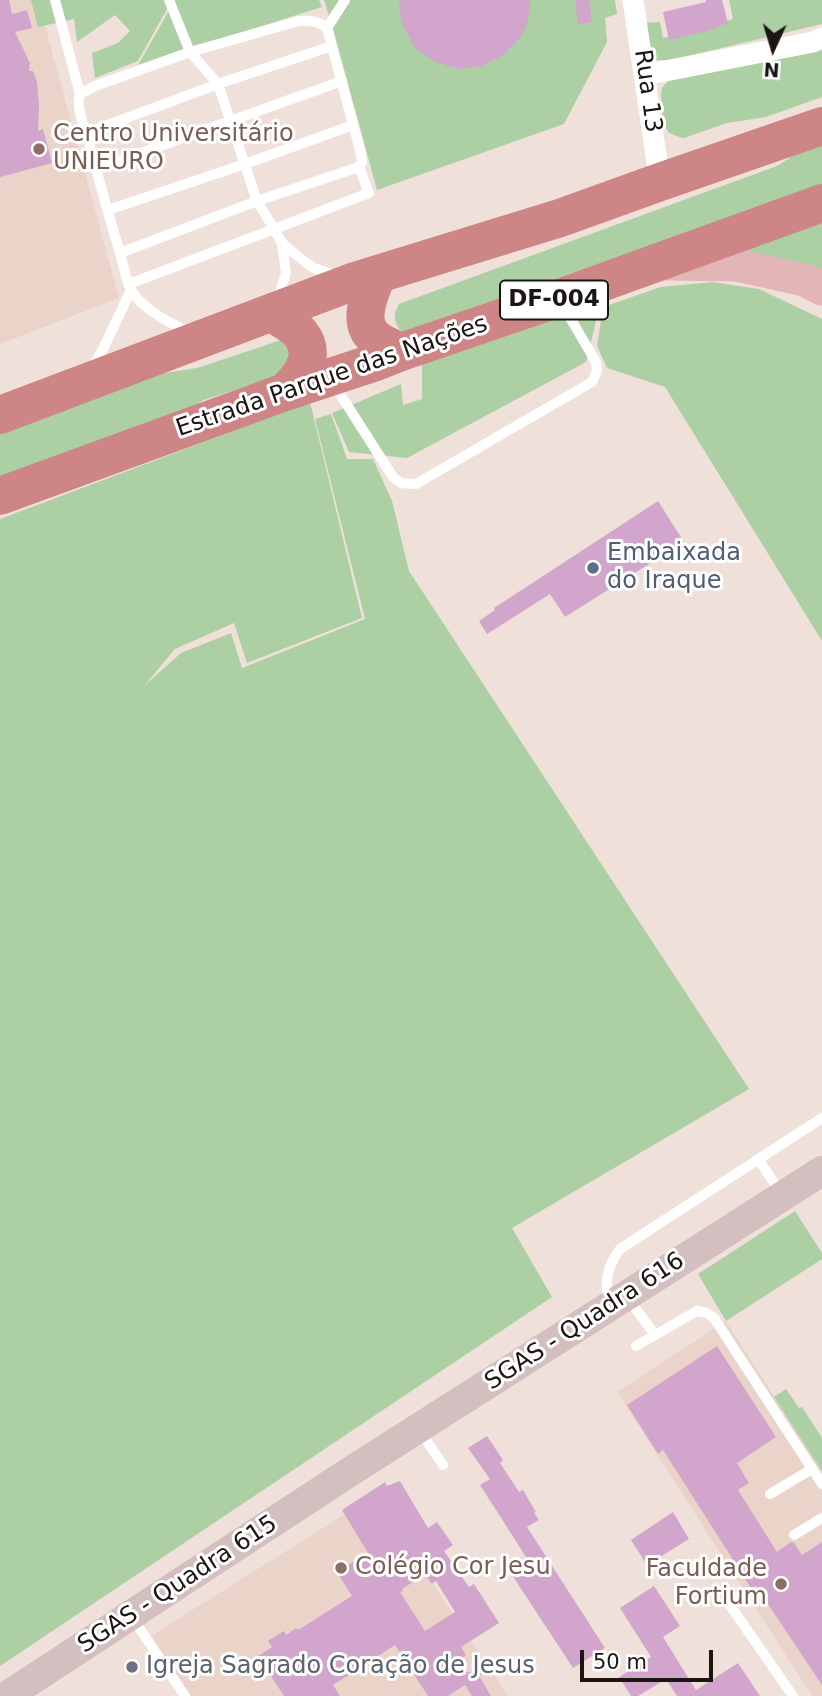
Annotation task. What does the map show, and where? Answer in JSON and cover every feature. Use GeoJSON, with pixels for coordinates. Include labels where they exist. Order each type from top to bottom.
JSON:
{"type":"FeatureCollection","features":[{"type":"Feature","properties":{"kind":"highway"},"geometry":{"type":"LineString","coordinates":[[0,415],[365,278],[560,218],[822,126]]}},
{"type":"Feature","properties":{"kind":"highway","name":"Estrada Parque das Nações"},"geometry":{"type":"LineString","coordinates":[[0,496],[285,392],[559,298],[822,203]]}},
{"type":"Feature","properties":{"kind":"highway"},"geometry":{"type":"LineString","coordinates":[[365,278],[368,327],[378,341],[401,352]]}},
{"type":"Feature","properties":{"kind":"highway"},"geometry":{"type":"LineString","coordinates":[[272,313],[300,333],[307,347],[308,362],[299,379],[285,392]]}},
{"type":"Feature","properties":{"kind":"main road"},"geometry":{"type":"LineString","coordinates":[[656,263],[736,265],[804,280],[822,289]]}},
{"type":"Feature","properties":{"kind":"street","name":"Rua 13"},"geometry":{"type":"LineString","coordinates":[[633,0],[660,181]]}},
{"type":"Feature","properties":{"kind":"street"},"geometry":{"type":"LineString","coordinates":[[645,75],[822,38]]}},
{"type":"Feature","properties":{"kind":"street","name":"SGAS - Quadra 616"},"geometry":{"type":"LineString","coordinates":[[348,1473],[783,1195],[821,1175]]}},
{"type":"Feature","properties":{"kind":"street","name":"SGAS - Quadra 615"},"geometry":{"type":"LineString","coordinates":[[7,1696],[348,1473]]}},
{"type":"Feature","properties":{"kind":"lane"},"geometry":{"type":"LineString","coordinates":[[55,0],[80,94],[78,100],[86,133],[130,287],[156,315],[204,339]]}},
{"type":"Feature","properties":{"kind":"lane"},"geometry":{"type":"LineString","coordinates":[[169,0],[190,52],[218,84],[257,201],[282,243],[314,268],[365,278]]}},
{"type":"Feature","properties":{"kind":"lane"},"geometry":{"type":"LineString","coordinates":[[327,28],[345,0]]}},
{"type":"Feature","properties":{"kind":"lane"},"geometry":{"type":"LineString","coordinates":[[80,94],[95,86],[190,52],[306,20],[320,22],[327,28],[354,125],[362,162],[359,167],[257,201],[120,253]]}},
{"type":"Feature","properties":{"kind":"lane"},"geometry":{"type":"LineString","coordinates":[[86,133],[218,84],[332,46]]}},
{"type":"Feature","properties":{"kind":"lane"},"geometry":{"type":"LineString","coordinates":[[96,169],[341,81]]}},
{"type":"Feature","properties":{"kind":"lane"},"geometry":{"type":"LineString","coordinates":[[108,210],[354,125]]}},
{"type":"Feature","properties":{"kind":"lane"},"geometry":{"type":"LineString","coordinates":[[80,385],[103,349],[130,287],[369,192],[359,167]]}},
{"type":"Feature","properties":{"kind":"lane"},"geometry":{"type":"LineString","coordinates":[[272,313],[286,273],[282,243]]}},
{"type":"Feature","properties":{"kind":"lane"},"geometry":{"type":"LineString","coordinates":[[330,377],[393,477],[401,483],[416,484],[592,382],[597,372],[596,362],[559,298]]}},
{"type":"Feature","properties":{"kind":"lane"},"geometry":{"type":"LineString","coordinates":[[655,1335],[617,1301],[605,1283],[610,1262],[620,1249],[822,1118]]}},
{"type":"Feature","properties":{"kind":"lane"},"geometry":{"type":"LineString","coordinates":[[758,1159],[783,1195]]}},
{"type":"Feature","properties":{"kind":"lane"},"geometry":{"type":"LineString","coordinates":[[636,1346],[697,1311],[707,1313],[713,1318],[822,1483]]}},
{"type":"Feature","properties":{"kind":"lane"},"geometry":{"type":"LineString","coordinates":[[418,1429],[443,1465]]}},
{"type":"Feature","properties":{"kind":"lane"},"geometry":{"type":"LineString","coordinates":[[770,1494],[812,1469]]}},
{"type":"Feature","properties":{"kind":"lane"},"geometry":{"type":"LineString","coordinates":[[794,1535],[822,1518]]}},
{"type":"Feature","properties":{"kind":"lane"},"geometry":{"type":"LineString","coordinates":[[727,1601],[793,1696]]}},
{"type":"Feature","properties":{"kind":"lane"},"geometry":{"type":"LineString","coordinates":[[131,1616],[185,1696]]}},
{"type":"Feature","properties":{"kind":"shaded area","name":"Centro Universitário UNIEURO"},"geometry":{"type":"Polygon","coordinates":[[[0,0],[38,0],[119,298],[0,344],[0,0]]]}},
{"type":"Feature","properties":{"kind":"shaded area","name":"Faculdade Fortium"},"geometry":{"type":"Polygon","coordinates":[[[726,1321],[822,1471],[822,1696],[812,1696],[617,1392],[726,1321]]]}},
{"type":"Feature","properties":{"kind":"shaded area","name":"Colégio Cor Jesu"},"geometry":{"type":"Polygon","coordinates":[[[374,1496],[508,1696],[183,1696],[146,1639],[374,1496]]]}},
{"type":"Feature","properties":{"kind":"green space"},"geometry":{"type":"Polygon","coordinates":[[[31,0],[172,0],[138,61],[95,78],[92,53],[118,43],[130,31],[115,15],[77,42],[74,19],[38,27],[31,0]]]}},
{"type":"Feature","properties":{"kind":"green space"},"geometry":{"type":"Polygon","coordinates":[[[175,0],[319,0],[322,7],[138,65],[175,0]]]}},
{"type":"Feature","properties":{"kind":"green space"},"geometry":{"type":"Polygon","coordinates":[[[324,0],[615,0],[617,14],[605,18],[607,42],[564,124],[377,190],[324,0]]]}},
{"type":"Feature","properties":{"kind":"green space"},"geometry":{"type":"Polygon","coordinates":[[[729,0],[822,0],[822,24],[671,60],[654,60],[640,23],[660,22],[663,38],[733,19],[729,0]]]}},
{"type":"Feature","properties":{"kind":"green space"},"geometry":{"type":"Polygon","coordinates":[[[822,47],[822,97],[766,117],[727,123],[684,138],[669,133],[663,123],[661,94],[662,88],[669,80],[822,47]]]}},
{"type":"Feature","properties":{"kind":"green space"},"geometry":{"type":"Polygon","coordinates":[[[822,140],[822,186],[402,332],[397,325],[395,315],[399,304],[777,166],[822,140]]]}},
{"type":"Feature","properties":{"kind":"green space"},"geometry":{"type":"Polygon","coordinates":[[[822,219],[822,274],[780,259],[737,250],[822,219]]]}},
{"type":"Feature","properties":{"kind":"green space"},"geometry":{"type":"Polygon","coordinates":[[[713,282],[759,289],[822,319],[822,641],[665,387],[607,368],[597,346],[602,314],[606,306],[661,287],[713,282]]]}},
{"type":"Feature","properties":{"kind":"green space"},"geometry":{"type":"Polygon","coordinates":[[[581,306],[597,317],[586,362],[407,458],[349,452],[332,413],[401,384],[403,405],[422,399],[422,356],[581,306]]]}},
{"type":"Feature","properties":{"kind":"green space"},"geometry":{"type":"Polygon","coordinates":[[[281,340],[293,345],[289,372],[204,400],[168,421],[0,483],[0,431],[158,374],[197,368],[281,340]]]}},
{"type":"Feature","properties":{"kind":"green space"},"geometry":{"type":"Polygon","coordinates":[[[310,402],[362,618],[247,663],[234,623],[175,649],[144,686],[181,653],[231,633],[242,668],[365,619],[315,419],[331,414],[347,459],[373,459],[392,501],[409,571],[749,1089],[512,1228],[552,1297],[0,1666],[0,519],[310,402]]]}},
{"type":"Feature","properties":{"kind":"green space"},"geometry":{"type":"Polygon","coordinates":[[[795,1211],[822,1253],[822,1259],[726,1321],[698,1274],[795,1211]]]}},
{"type":"Feature","properties":{"kind":"green space"},"geometry":{"type":"Polygon","coordinates":[[[786,1389],[799,1408],[802,1407],[822,1438],[822,1471],[774,1397],[786,1389]]]}},
{"type":"Feature","properties":{"kind":"building"},"geometry":{"type":"Polygon","coordinates":[[[0,0],[9,0],[12,14],[27,10],[32,28],[15,32],[30,63],[29,71],[33,71],[37,82],[38,131],[43,129],[52,163],[0,177],[0,0]]]}},
{"type":"Feature","properties":{"kind":"building"},"geometry":{"type":"Polygon","coordinates":[[[399,0],[530,0],[530,9],[520,38],[504,55],[482,66],[458,69],[435,62],[415,48],[403,26],[399,0]]]}},
{"type":"Feature","properties":{"kind":"building"},"geometry":{"type":"Polygon","coordinates":[[[575,0],[589,0],[592,22],[578,25],[575,0]]]}},
{"type":"Feature","properties":{"kind":"building"},"geometry":{"type":"Polygon","coordinates":[[[706,0],[722,0],[728,23],[669,40],[663,12],[706,0]]]}},
{"type":"Feature","properties":{"kind":"building"},"geometry":{"type":"Polygon","coordinates":[[[658,501],[684,542],[565,617],[550,594],[487,634],[479,621],[495,610],[494,608],[658,501]]]}},
{"type":"Feature","properties":{"kind":"building"},"geometry":{"type":"Polygon","coordinates":[[[717,1346],[776,1437],[737,1463],[749,1483],[738,1490],[777,1552],[791,1542],[802,1555],[822,1542],[822,1685],[756,1586],[751,1588],[663,1450],[658,1454],[627,1405],[717,1346]]]}},
{"type":"Feature","properties":{"kind":"building"},"geometry":{"type":"Polygon","coordinates":[[[487,1436],[503,1460],[500,1463],[519,1492],[523,1490],[536,1512],[534,1513],[539,1520],[527,1527],[605,1648],[573,1668],[508,1569],[526,1557],[480,1485],[490,1479],[468,1448],[487,1436]]]}},
{"type":"Feature","properties":{"kind":"building"},"geometry":{"type":"Polygon","coordinates":[[[400,1481],[428,1528],[437,1522],[453,1545],[444,1551],[469,1587],[474,1584],[499,1623],[461,1647],[466,1655],[443,1671],[483,1673],[479,1676],[491,1696],[472,1696],[465,1685],[448,1696],[428,1696],[395,1645],[333,1685],[340,1696],[284,1696],[258,1656],[272,1647],[268,1641],[284,1631],[286,1635],[296,1628],[298,1630],[352,1596],[337,1572],[368,1553],[342,1510],[385,1482],[387,1486],[400,1481]],[[425,1574],[400,1592],[425,1631],[455,1612],[436,1581],[432,1584],[425,1574]]]}},
{"type":"Feature","properties":{"kind":"building"},"geometry":{"type":"Polygon","coordinates":[[[673,1512],[689,1539],[647,1565],[631,1540],[673,1512]]]}},
{"type":"Feature","properties":{"kind":"building"},"geometry":{"type":"Polygon","coordinates":[[[654,1586],[680,1626],[663,1637],[696,1690],[738,1663],[760,1696],[677,1696],[666,1679],[638,1696],[631,1696],[619,1677],[651,1657],[620,1608],[654,1586]]]}},
{"type":"Feature","properties":{"kind":"place","name":"Centro Universitário UNIEURO"},"geometry":{"type":"Point","coordinates":[39,149]}},
{"type":"Feature","properties":{"kind":"place","name":"Embaixada do Iraque"},"geometry":{"type":"Point","coordinates":[593,568]}},
{"type":"Feature","properties":{"kind":"place","name":"Colégio Cor Jesu"},"geometry":{"type":"Point","coordinates":[341,1568]}},
{"type":"Feature","properties":{"kind":"place","name":"Faculdade Fortium"},"geometry":{"type":"Point","coordinates":[781,1584]}},
{"type":"Feature","properties":{"kind":"place","name":"Igreja Sagrado Coração de Jesus"},"geometry":{"type":"Point","coordinates":[132,1667]}}]}
